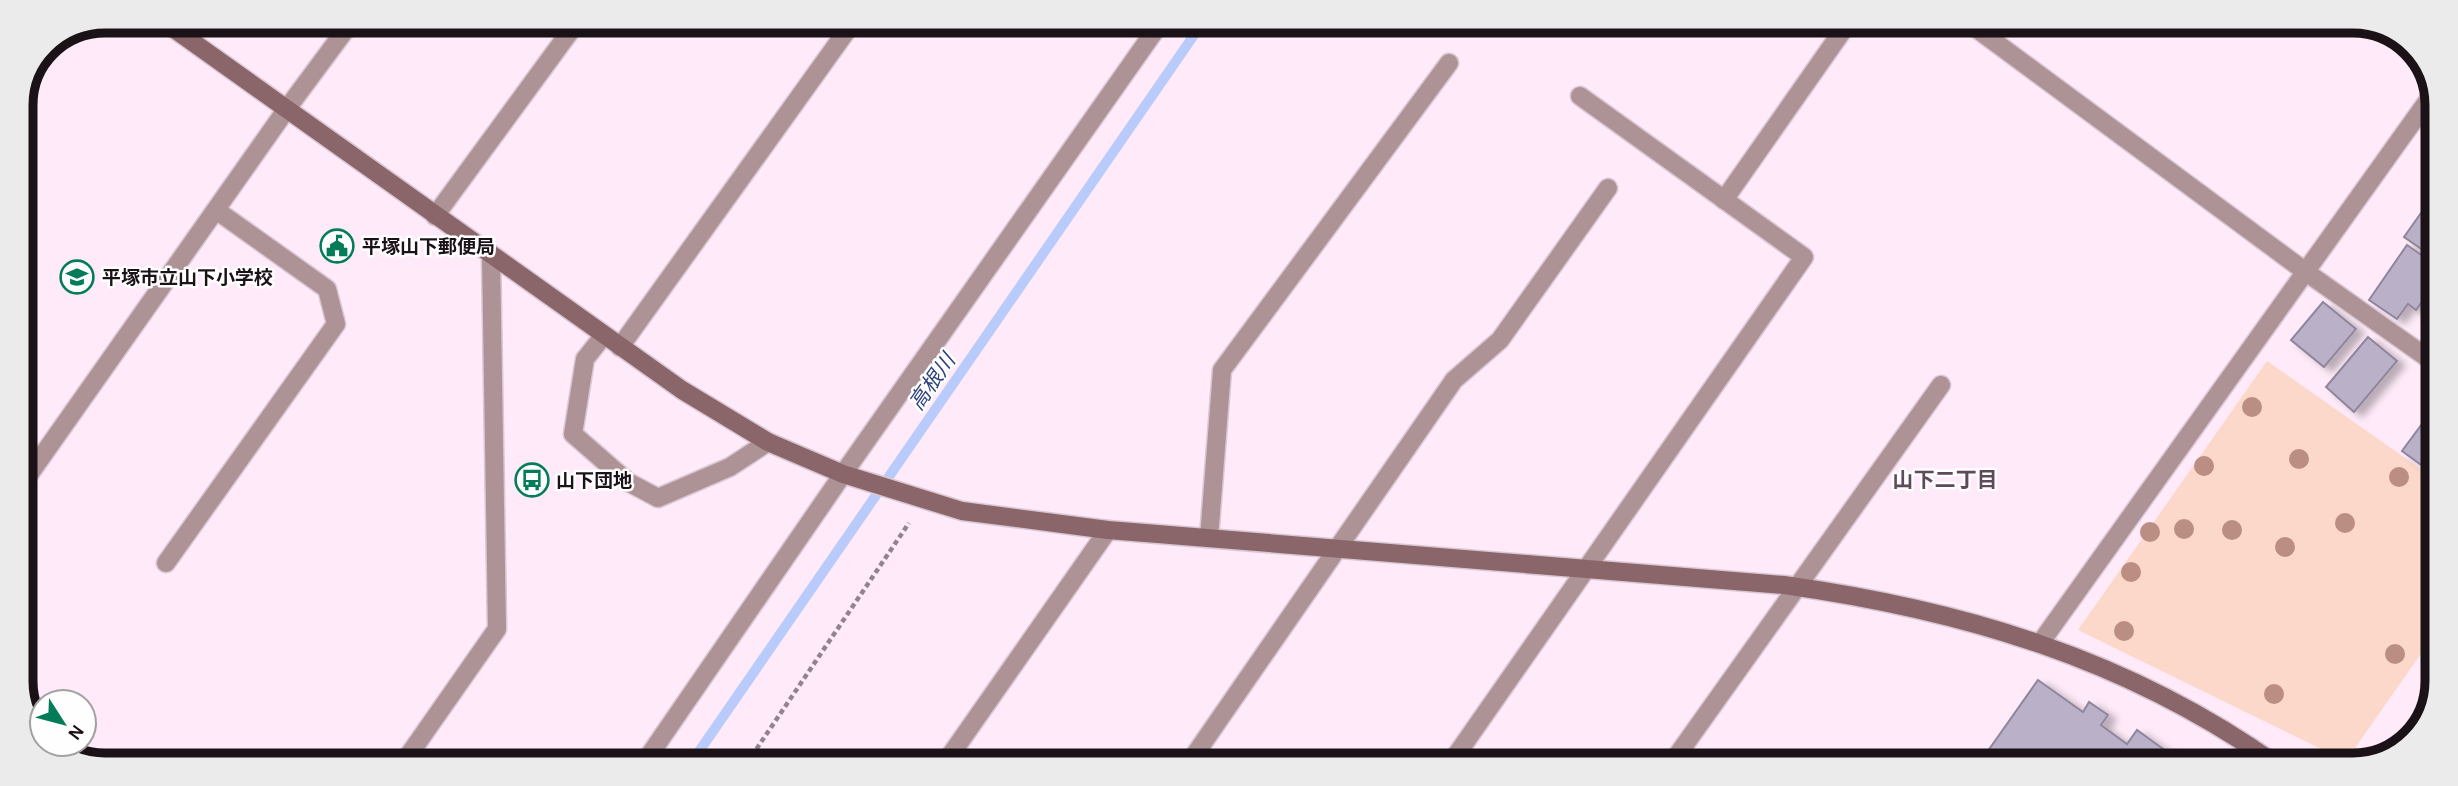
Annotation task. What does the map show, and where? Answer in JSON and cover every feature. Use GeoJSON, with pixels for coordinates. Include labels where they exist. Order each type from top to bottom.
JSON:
{"type":"FeatureCollection","features":[{"type":"Feature","properties":{"kind":"street"},"geometry":{"type":"LineString","coordinates":[[180,33],[682,390],[768,442],[924,501],[1001,518],[1108,530],[1796,587],[1858,596],[1929,611],[2040,642],[2161,694],[2210,721],[2259,753]]}},
{"type":"Feature","properties":{"kind":"street"},"geometry":{"type":"LineString","coordinates":[[33,469],[343,33]]}},
{"type":"Feature","properties":{"kind":"street"},"geometry":{"type":"LineString","coordinates":[[435,216],[570,33]]}},
{"type":"Feature","properties":{"kind":"street"},"geometry":{"type":"LineString","coordinates":[[620,347],[845,33]]}},
{"type":"Feature","properties":{"kind":"street"},"geometry":{"type":"LineString","coordinates":[[651,753],[850,475],[1153,33]]}},
{"type":"Feature","properties":{"kind":"street"},"geometry":{"type":"LineString","coordinates":[[1724,200],[1841,33]]}},
{"type":"Feature","properties":{"kind":"street"},"geometry":{"type":"LineString","coordinates":[[1983,33],[2306,272],[2425,356]]}},
{"type":"Feature","properties":{"kind":"street"},"geometry":{"type":"LineString","coordinates":[[1209,538],[1222,370],[1449,63]]}},
{"type":"Feature","properties":{"kind":"street"},"geometry":{"type":"LineString","coordinates":[[1458,753],[1804,257],[1580,96]]}},
{"type":"Feature","properties":{"kind":"street"},"geometry":{"type":"LineString","coordinates":[[2040,642],[2425,105]]}},
{"type":"Feature","properties":{"kind":"street"},"geometry":{"type":"LineString","coordinates":[[1197,753],[1454,380],[1500,340],[1608,188]]}},
{"type":"Feature","properties":{"kind":"street"},"geometry":{"type":"LineString","coordinates":[[166,563],[336,324],[327,289],[216,210]]}},
{"type":"Feature","properties":{"kind":"street"},"geometry":{"type":"LineString","coordinates":[[410,753],[497,629],[491,255]]}},
{"type":"Feature","properties":{"kind":"street"},"geometry":{"type":"LineString","coordinates":[[604,335],[585,359],[573,434],[628,482],[658,498],[730,467],[768,442]]}},
{"type":"Feature","properties":{"kind":"street"},"geometry":{"type":"LineString","coordinates":[[1679,753],[1941,385]]}},
{"type":"Feature","properties":{"kind":"street"},"geometry":{"type":"LineString","coordinates":[[952,753],[1108,530]]}},
{"type":"Feature","properties":{"kind":"path"},"geometry":{"type":"LineString","coordinates":[[754,753],[924,501]]}},
{"type":"Feature","properties":{"kind":"shaded area"},"geometry":{"type":"Polygon","coordinates":[[[2267,361],[2425,472],[2425,648],[2352,753],[2330,753],[2078,630],[2267,361]]]}},
{"type":"Feature","properties":{"kind":"building"},"geometry":{"type":"Polygon","coordinates":[[[2425,207],[2425,251],[2404,237],[2425,207]]]}},
{"type":"Feature","properties":{"kind":"building"},"geometry":{"type":"Polygon","coordinates":[[[2407,245],[2425,257],[2425,297],[2416,310],[2408,304],[2397,319],[2369,300],[2407,245]]]}},
{"type":"Feature","properties":{"kind":"building"},"geometry":{"type":"Polygon","coordinates":[[[2323,302],[2356,329],[2324,367],[2291,340],[2323,302]]]}},
{"type":"Feature","properties":{"kind":"building"},"geometry":{"type":"Polygon","coordinates":[[[2368,337],[2397,361],[2354,412],[2326,387],[2368,337]]]}},
{"type":"Feature","properties":{"kind":"building"},"geometry":{"type":"Polygon","coordinates":[[[2422,424],[2425,426],[2425,468],[2402,451],[2422,424]]]}},
{"type":"Feature","properties":{"kind":"building"},"geometry":{"type":"Polygon","coordinates":[[[2038,680],[2083,712],[2089,702],[2108,715],[2101,725],[2127,744],[2137,730],[2169,753],[1986,753],[2038,680]]]}},
{"type":"Feature","properties":{"kind":"waterway","name":"高根川"},"geometry":{"type":"LineString","coordinates":[[698,753],[1195,33]]}},
{"type":"Feature","properties":{"kind":"place","name":"平塚山下郵便局"},"geometry":{"type":"Point","coordinates":[337,246]}},
{"type":"Feature","properties":{"kind":"place","name":"平塚市立山下小学校"},"geometry":{"type":"Point","coordinates":[77,277]}},
{"type":"Feature","properties":{"kind":"place","name":"山下団地"},"geometry":{"type":"Point","coordinates":[532,480]}},
{"type":"Feature","properties":{"kind":"district","name":"山下二丁目"},"geometry":{"type":"Point","coordinates":[1945,480]}}]}
